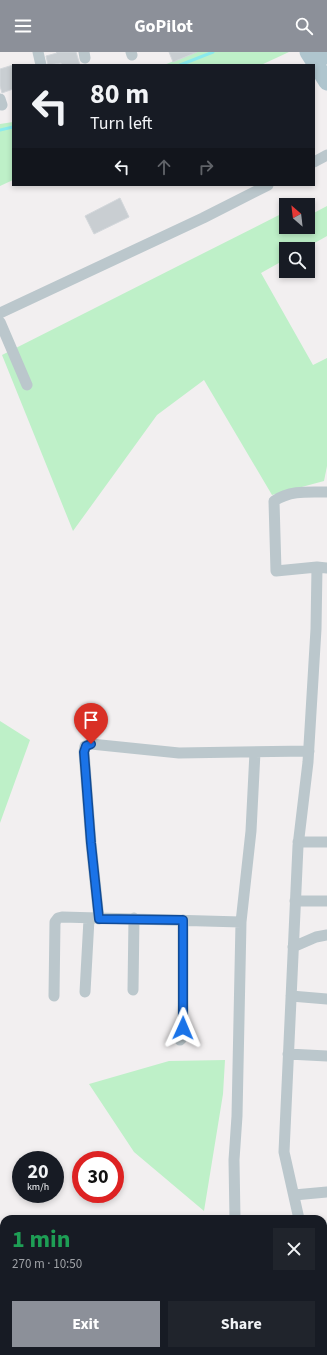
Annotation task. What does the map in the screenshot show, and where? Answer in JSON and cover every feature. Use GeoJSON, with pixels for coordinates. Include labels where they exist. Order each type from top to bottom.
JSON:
{"type":"FeatureCollection","features":[{"type":"Feature","properties":{"kind":"main road"},"geometry":{"type":"LineString","coordinates":[[308,52],[327,82]]}},
{"type":"Feature","properties":{"kind":"main road"},"geometry":{"type":"LineString","coordinates":[[325,52],[327,56]]}},
{"type":"Feature","properties":{"kind":"street"},"geometry":{"type":"LineString","coordinates":[[38,52],[41,64]]}},
{"type":"Feature","properties":{"kind":"street"},"geometry":{"type":"LineString","coordinates":[[315,161],[327,155]]}},
{"type":"Feature","properties":{"kind":"street"},"geometry":{"type":"LineString","coordinates":[[0,313],[203,218],[266,186]]}},
{"type":"Feature","properties":{"kind":"street"},"geometry":{"type":"LineString","coordinates":[[0,322],[27,385]]}},
{"type":"Feature","properties":{"kind":"street"},"geometry":{"type":"LineString","coordinates":[[298,1215],[284,1152],[298,842],[309,751],[316,630],[322,568],[276,570],[274,501],[280,496],[291,493],[327,492]]}},
{"type":"Feature","properties":{"kind":"street"},"geometry":{"type":"LineString","coordinates":[[85,992],[94,919],[91,843],[84,752],[86,746],[91,744],[179,753],[309,751]]}},
{"type":"Feature","properties":{"kind":"street"},"geometry":{"type":"LineString","coordinates":[[235,1215],[234,1160],[237,1116],[241,922],[251,831],[254,752]]}},
{"type":"Feature","properties":{"kind":"street"},"geometry":{"type":"LineString","coordinates":[[298,842],[327,842]]}},
{"type":"Feature","properties":{"kind":"street"},"geometry":{"type":"LineString","coordinates":[[295,901],[327,901]]}},
{"type":"Feature","properties":{"kind":"street"},"geometry":{"type":"LineString","coordinates":[[54,996],[55,922],[58,918],[134,918],[241,922]]}},
{"type":"Feature","properties":{"kind":"street"},"geometry":{"type":"LineString","coordinates":[[133,990],[134,918]]}},
{"type":"Feature","properties":{"kind":"street"},"geometry":{"type":"LineString","coordinates":[[180,1040],[182,1038],[183,1028],[183,920]]}},
{"type":"Feature","properties":{"kind":"street"},"geometry":{"type":"LineString","coordinates":[[293,947],[316,937],[327,935]]}},
{"type":"Feature","properties":{"kind":"street"},"geometry":{"type":"LineString","coordinates":[[291,996],[327,998]]}},
{"type":"Feature","properties":{"kind":"street"},"geometry":{"type":"LineString","coordinates":[[288,1054],[327,1056]]}},
{"type":"Feature","properties":{"kind":"street"},"geometry":{"type":"LineString","coordinates":[[294,1195],[327,1192]]}},
{"type":"Feature","properties":{"kind":"green space"},"geometry":{"type":"Polygon","coordinates":[[[196,52],[289,52],[263,64],[166,64],[196,52]]]}},
{"type":"Feature","properties":{"kind":"green space"},"geometry":{"type":"Polygon","coordinates":[[[12,122],[12,180],[0,186],[0,124],[12,122]]]}},
{"type":"Feature","properties":{"kind":"green space"},"geometry":{"type":"Polygon","coordinates":[[[327,206],[327,236],[315,243],[279,242],[279,263],[261,273],[313,365],[327,358],[327,466],[324,481],[272,495],[204,380],[157,415],[73,531],[2,355],[279,215],[279,234],[315,234],[315,212],[327,206]]]}},
{"type":"Feature","properties":{"kind":"green space"},"geometry":{"type":"Polygon","coordinates":[[[0,721],[30,740],[0,823],[0,721]]]}},
{"type":"Feature","properties":{"kind":"green space"},"geometry":{"type":"Polygon","coordinates":[[[225,1060],[223,1094],[204,1211],[134,1152],[89,1084],[169,1061],[225,1060]]]}},
{"type":"Feature","properties":{"kind":"building"},"geometry":{"type":"Polygon","coordinates":[[[56,52],[76,52],[80,64],[48,64],[46,56],[57,53],[56,52]]]}},
{"type":"Feature","properties":{"kind":"building"},"geometry":{"type":"Polygon","coordinates":[[[169,52],[197,52],[173,62],[169,52]]]}},
{"type":"Feature","properties":{"kind":"building"},"geometry":{"type":"Polygon","coordinates":[[[12,65],[12,89],[2,93],[0,86],[0,69],[12,65]]]}},
{"type":"Feature","properties":{"kind":"building"},"geometry":{"type":"Polygon","coordinates":[[[120,198],[129,217],[94,234],[85,216],[120,198]]]}},
{"type":"Feature","properties":{"kind":"waterway"},"geometry":{"type":"LineString","coordinates":[[183,64],[213,52]]}},
{"type":"Feature","properties":{"kind":"waterway"},"geometry":{"type":"LineString","coordinates":[[0,130],[12,127]]}},
{"type":"Feature","properties":{"kind":"route"},"geometry":{"type":"LineString","coordinates":[[91,744],[86,746],[84,752],[99,919],[134,918],[183,920],[183,1028]]}}]}
